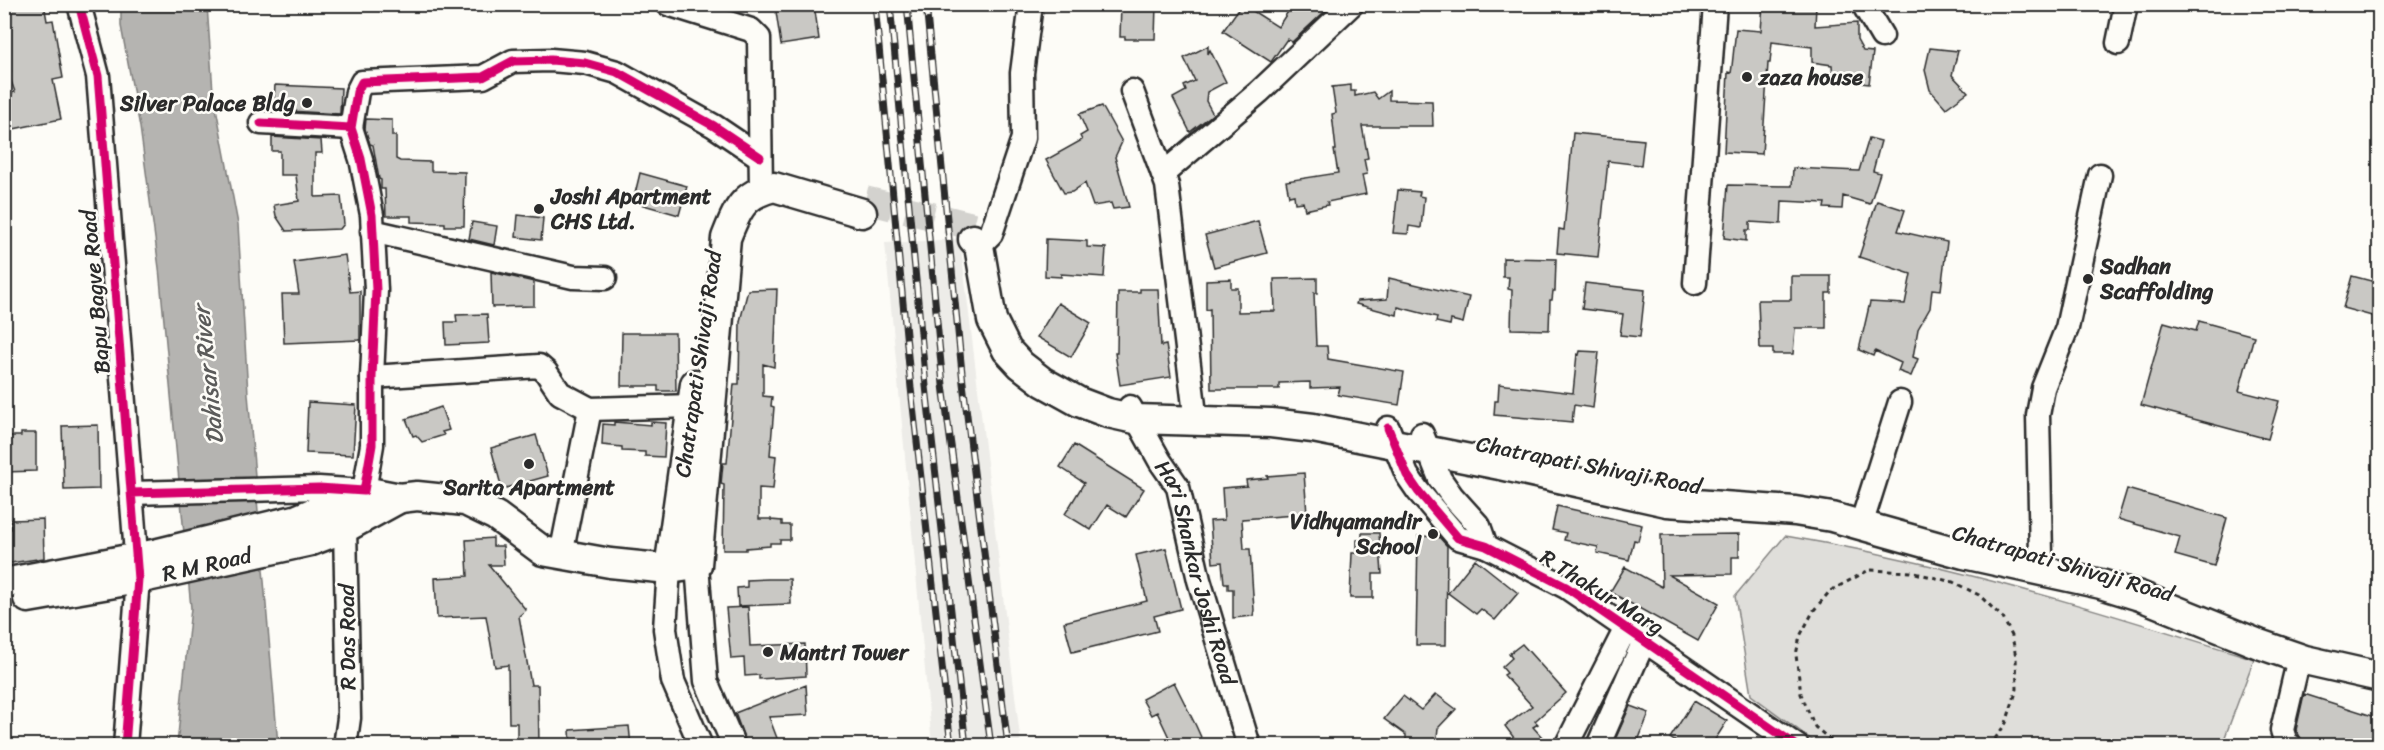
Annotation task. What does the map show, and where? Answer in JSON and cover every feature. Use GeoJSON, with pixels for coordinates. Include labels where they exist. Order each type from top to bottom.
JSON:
{"type":"FeatureCollection","features":[{"type":"Feature","properties":{"kind":"main road"},"geometry":{"type":"LineString","coordinates":[[760,175],[774,187],[864,207]]}},
{"type":"Feature","properties":{"kind":"main road","name":"Chatrapati Shivaji Road"},"geometry":{"type":"LineString","coordinates":[[683,567],[692,406],[717,229],[721,217],[738,190],[760,175]]}},
{"type":"Feature","properties":{"kind":"main road","name":"Chatrapati Shivaji Road"},"geometry":{"type":"LineString","coordinates":[[683,567],[726,238],[739,207],[750,196],[760,175]]}},
{"type":"Feature","properties":{"kind":"main road"},"geometry":{"type":"LineString","coordinates":[[982,237],[993,320],[1007,350],[1021,365],[1043,382],[1079,402],[1108,413],[1271,423],[1390,436],[1425,442],[1667,502],[1863,517],[1964,554],[2087,574],[2143,589],[2299,658],[2379,677]]}},
{"type":"Feature","properties":{"kind":"main road","name":"R M Road"},"geometry":{"type":"LineString","coordinates":[[305,530],[364,491],[400,498],[417,496],[465,501],[496,516],[543,552],[610,563],[683,567]]}},
{"type":"Feature","properties":{"kind":"main road","name":"R M Road"},"geometry":{"type":"LineString","coordinates":[[4,602],[146,566],[305,530],[345,528],[400,498]]}},
{"type":"Feature","properties":{"kind":"main road","name":"Chatrapati Shivaji Road"},"geometry":{"type":"LineString","coordinates":[[1863,517],[2041,555],[2087,574]]}},
{"type":"Feature","properties":{"kind":"main road","name":"R M Road"},"geometry":{"type":"LineString","coordinates":[[4,583],[146,566]]}},
{"type":"Feature","properties":{"kind":"main road","name":"Chatrapati Shivaji Road"},"geometry":{"type":"LineString","coordinates":[[2143,589],[2306,644],[2379,663]]}},
{"type":"Feature","properties":{"kind":"street","name":"Bapu Bagve Road"},"geometry":{"type":"LineString","coordinates":[[79,4],[98,76],[130,493],[146,566],[126,746]]}},
{"type":"Feature","properties":{"kind":"street"},"geometry":{"type":"LineString","coordinates":[[668,4],[756,33],[759,38],[760,175]]}},
{"type":"Feature","properties":{"kind":"street"},"geometry":{"type":"LineString","coordinates":[[982,237],[1023,138],[1022,73],[1031,4]]}},
{"type":"Feature","properties":{"kind":"street"},"geometry":{"type":"LineString","coordinates":[[1163,174],[1259,92],[1352,4]]}},
{"type":"Feature","properties":{"kind":"street"},"geometry":{"type":"LineString","coordinates":[[1863,4],[1882,36]]}},
{"type":"Feature","properties":{"kind":"street"},"geometry":{"type":"LineString","coordinates":[[2118,43],[2126,4]]}},
{"type":"Feature","properties":{"kind":"street"},"geometry":{"type":"LineString","coordinates":[[1695,283],[1718,6]]}},
{"type":"Feature","properties":{"kind":"street"},"geometry":{"type":"LineString","coordinates":[[130,493],[319,488],[364,491],[372,445],[376,290],[372,215],[361,159],[351,128],[357,92],[362,82],[483,77],[513,61],[552,60],[585,63],[617,72],[714,126],[760,175]]}},
{"type":"Feature","properties":{"kind":"street"},"geometry":{"type":"LineString","coordinates":[[1131,91],[1167,185],[1196,417]]}},
{"type":"Feature","properties":{"kind":"street"},"geometry":{"type":"LineString","coordinates":[[261,123],[351,128]]}},
{"type":"Feature","properties":{"kind":"street"},"geometry":{"type":"LineString","coordinates":[[2041,555],[2038,415],[2043,388],[2067,328],[2100,175]]}},
{"type":"Feature","properties":{"kind":"street"},"geometry":{"type":"LineString","coordinates":[[372,231],[573,277],[605,278]]}},
{"type":"Feature","properties":{"kind":"street"},"geometry":{"type":"LineString","coordinates":[[372,378],[538,366],[546,372],[560,393],[590,409],[692,406]]}},
{"type":"Feature","properties":{"kind":"street"},"geometry":{"type":"LineString","coordinates":[[1863,517],[1900,402]]}},
{"type":"Feature","properties":{"kind":"street"},"geometry":{"type":"LineString","coordinates":[[561,555],[590,409]]}},
{"type":"Feature","properties":{"kind":"street","name":"Hari Shankar Joshi Road"},"geometry":{"type":"LineString","coordinates":[[1133,413],[1160,461],[1178,487],[1199,580],[1249,746]]}},
{"type":"Feature","properties":{"kind":"street","name":"R Thakur Marg"},"geometry":{"type":"LineString","coordinates":[[1390,436],[1407,475],[1458,538],[1486,546],[1566,587],[1797,746]]}},
{"type":"Feature","properties":{"kind":"street"},"geometry":{"type":"LineString","coordinates":[[1425,442],[1440,479],[1479,526],[1486,546]]}},
{"type":"Feature","properties":{"kind":"street","name":"R Das Road"},"geometry":{"type":"LineString","coordinates":[[345,528],[349,718],[345,746]]}},
{"type":"Feature","properties":{"kind":"street"},"geometry":{"type":"LineString","coordinates":[[683,567],[665,629],[674,681],[701,746]]}},
{"type":"Feature","properties":{"kind":"street"},"geometry":{"type":"LineString","coordinates":[[683,567],[706,681],[734,746]]}},
{"type":"Feature","properties":{"kind":"street"},"geometry":{"type":"LineString","coordinates":[[1566,746],[1626,628]]}},
{"type":"Feature","properties":{"kind":"street"},"geometry":{"type":"LineString","coordinates":[[1598,746],[1644,640]]}},
{"type":"Feature","properties":{"kind":"street"},"geometry":{"type":"LineString","coordinates":[[2291,746],[2286,742],[2282,730],[2299,658]]}},
{"type":"Feature","properties":{"kind":"path"},"geometry":{"type":"LineString","coordinates":[[1838,746],[1815,727],[1800,694],[1796,655],[1800,636],[1814,609],[1830,591],[1869,570],[1911,572],[1953,582],[1979,595],[2003,618],[2012,636],[2016,657],[2017,689],[2006,723],[1990,746]]}},
{"type":"Feature","properties":{"kind":"shaded area"},"geometry":{"type":"Polygon","coordinates":[[[960,239],[1021,745],[932,745],[885,243],[960,239]]]}},
{"type":"Feature","properties":{"kind":"shaded area"},"geometry":{"type":"Polygon","coordinates":[[[1785,536],[1875,553],[2026,590],[2254,659],[2222,745],[1819,745],[1751,695],[1735,596],[1785,536]]]}},
{"type":"Feature","properties":{"kind":"water","name":"Dahisar River"},"geometry":{"type":"Polygon","coordinates":[[[121,5],[207,5],[213,92],[238,224],[248,394],[278,745],[177,745],[191,608],[159,268],[140,127],[121,26],[121,5]]]}},
{"type":"Feature","properties":{"kind":"building"},"geometry":{"type":"Polygon","coordinates":[[[4,4],[44,4],[47,21],[53,20],[63,78],[53,80],[61,119],[4,131],[4,95],[15,92],[8,73],[11,72],[4,37],[4,4]]]}},
{"type":"Feature","properties":{"kind":"building"},"geometry":{"type":"Polygon","coordinates":[[[814,4],[819,39],[781,45],[775,5],[814,4]]]}},
{"type":"Feature","properties":{"kind":"building"},"geometry":{"type":"Polygon","coordinates":[[[1121,4],[1156,4],[1155,39],[1120,37],[1121,4]]]}},
{"type":"Feature","properties":{"kind":"building"},"geometry":{"type":"Polygon","coordinates":[[[1242,4],[1278,27],[1293,4],[1328,4],[1323,13],[1292,42],[1287,39],[1271,62],[1223,31],[1242,4]]]}},
{"type":"Feature","properties":{"kind":"building","name":"zaza house"},"geometry":{"type":"Polygon","coordinates":[[[1763,4],[1816,6],[1815,26],[1857,23],[1857,40],[1863,51],[1873,52],[1869,84],[1833,80],[1832,65],[1812,62],[1812,47],[1772,42],[1770,63],[1768,63],[1762,154],[1724,152],[1728,72],[1731,73],[1736,29],[1761,31],[1763,4]]]}},
{"type":"Feature","properties":{"kind":"building"},"geometry":{"type":"Polygon","coordinates":[[[1208,46],[1208,54],[1210,50],[1226,82],[1207,92],[1206,101],[1213,114],[1190,132],[1173,98],[1186,91],[1184,86],[1195,81],[1184,58],[1208,46]]]}},
{"type":"Feature","properties":{"kind":"building"},"geometry":{"type":"Polygon","coordinates":[[[1930,48],[1958,51],[1952,75],[1968,92],[1946,108],[1930,90],[1925,70],[1930,48]]]}},
{"type":"Feature","properties":{"kind":"building","name":"Silver Palace Bldg"},"geometry":{"type":"Polygon","coordinates":[[[275,85],[341,88],[340,114],[273,110],[275,85]]]}},
{"type":"Feature","properties":{"kind":"building"},"geometry":{"type":"Polygon","coordinates":[[[1351,85],[1351,91],[1355,91],[1355,96],[1373,92],[1378,99],[1389,91],[1389,100],[1432,101],[1433,126],[1362,126],[1368,158],[1364,159],[1367,174],[1362,175],[1366,194],[1327,202],[1328,205],[1305,210],[1303,202],[1295,203],[1294,195],[1289,196],[1286,181],[1338,173],[1334,150],[1336,150],[1332,114],[1336,113],[1332,87],[1351,85]]]}},
{"type":"Feature","properties":{"kind":"building"},"geometry":{"type":"Polygon","coordinates":[[[1102,106],[1122,142],[1115,157],[1129,207],[1113,209],[1111,203],[1093,206],[1085,183],[1072,192],[1064,193],[1046,160],[1082,140],[1080,136],[1087,132],[1079,114],[1102,106]]]}},
{"type":"Feature","properties":{"kind":"building"},"geometry":{"type":"Polygon","coordinates":[[[366,119],[392,120],[392,136],[396,136],[396,159],[431,162],[431,171],[465,172],[464,226],[411,222],[411,216],[386,216],[385,189],[381,189],[373,145],[370,144],[365,129],[366,119]]]}},
{"type":"Feature","properties":{"kind":"building"},"geometry":{"type":"Polygon","coordinates":[[[1573,133],[1644,140],[1641,165],[1608,161],[1598,257],[1557,253],[1559,229],[1564,230],[1573,133]]]}},
{"type":"Feature","properties":{"kind":"building"},"geometry":{"type":"Polygon","coordinates":[[[272,137],[321,140],[322,153],[315,153],[315,197],[341,196],[344,224],[340,229],[286,231],[276,216],[274,205],[299,201],[296,175],[280,175],[280,151],[272,151],[272,137]]]}},
{"type":"Feature","properties":{"kind":"building"},"geometry":{"type":"Polygon","coordinates":[[[1869,138],[1881,141],[1873,171],[1880,173],[1870,204],[1843,196],[1842,209],[1824,208],[1825,203],[1782,201],[1781,224],[1750,222],[1750,230],[1746,230],[1746,241],[1724,238],[1728,185],[1792,186],[1793,168],[1859,171],[1869,138]]]}},
{"type":"Feature","properties":{"kind":"building"},"geometry":{"type":"Polygon","coordinates":[[[640,173],[687,186],[679,215],[633,202],[640,173]]]}},
{"type":"Feature","properties":{"kind":"building"},"geometry":{"type":"Polygon","coordinates":[[[1398,190],[1420,192],[1419,196],[1424,197],[1421,228],[1409,226],[1408,234],[1393,233],[1398,190]]]}},
{"type":"Feature","properties":{"kind":"building"},"geometry":{"type":"Polygon","coordinates":[[[1877,201],[1905,210],[1898,231],[1947,242],[1941,290],[1932,289],[1930,308],[1918,329],[1913,357],[1918,359],[1911,376],[1898,371],[1901,363],[1875,351],[1873,356],[1859,350],[1870,302],[1905,304],[1911,274],[1859,257],[1877,201]]]}},
{"type":"Feature","properties":{"kind":"building"},"geometry":{"type":"Polygon","coordinates":[[[518,215],[543,218],[541,240],[516,237],[518,215]]]}},
{"type":"Feature","properties":{"kind":"building"},"geometry":{"type":"Polygon","coordinates":[[[1258,221],[1267,253],[1214,267],[1205,235],[1258,221]]]}},
{"type":"Feature","properties":{"kind":"building"},"geometry":{"type":"Polygon","coordinates":[[[472,222],[497,226],[494,245],[469,239],[472,222]]]}},
{"type":"Feature","properties":{"kind":"building"},"geometry":{"type":"Polygon","coordinates":[[[1046,239],[1087,241],[1087,247],[1106,248],[1104,277],[1061,274],[1061,277],[1045,276],[1046,239]]]}},
{"type":"Feature","properties":{"kind":"building"},"geometry":{"type":"Polygon","coordinates":[[[345,255],[350,292],[360,291],[360,340],[284,343],[282,294],[299,294],[294,262],[345,255]]]}},
{"type":"Feature","properties":{"kind":"building"},"geometry":{"type":"Polygon","coordinates":[[[1503,258],[1556,259],[1555,291],[1550,300],[1549,330],[1511,329],[1512,290],[1508,289],[1509,277],[1503,277],[1503,258]]]}},
{"type":"Feature","properties":{"kind":"building"},"geometry":{"type":"Polygon","coordinates":[[[491,272],[534,282],[534,306],[492,307],[491,272]]]}},
{"type":"Feature","properties":{"kind":"building"},"geometry":{"type":"Polygon","coordinates":[[[1791,276],[1831,276],[1831,293],[1826,293],[1826,328],[1795,328],[1793,354],[1773,354],[1773,349],[1760,349],[1758,300],[1791,300],[1791,276]]]}},
{"type":"Feature","properties":{"kind":"building"},"geometry":{"type":"Polygon","coordinates":[[[2352,276],[2379,283],[2379,318],[2343,308],[2352,276]]]}},
{"type":"Feature","properties":{"kind":"building"},"geometry":{"type":"Polygon","coordinates":[[[1317,278],[1317,293],[1314,293],[1316,346],[1327,346],[1328,359],[1404,372],[1399,405],[1338,395],[1340,387],[1310,388],[1310,382],[1279,383],[1279,389],[1211,389],[1210,309],[1206,310],[1206,280],[1231,279],[1231,288],[1238,288],[1238,312],[1275,311],[1274,279],[1317,278]]]}},
{"type":"Feature","properties":{"kind":"building"},"geometry":{"type":"Polygon","coordinates":[[[1389,278],[1469,297],[1463,323],[1451,320],[1450,325],[1436,322],[1437,317],[1398,307],[1397,315],[1356,304],[1357,301],[1387,299],[1389,278]]]}},
{"type":"Feature","properties":{"kind":"building"},"geometry":{"type":"Polygon","coordinates":[[[1585,283],[1645,290],[1640,337],[1620,335],[1623,314],[1582,309],[1585,283]]]}},
{"type":"Feature","properties":{"kind":"building"},"geometry":{"type":"Polygon","coordinates":[[[777,289],[774,367],[763,364],[763,396],[772,397],[771,406],[774,407],[770,455],[776,456],[773,489],[759,488],[759,519],[782,521],[782,525],[790,525],[790,540],[780,540],[780,543],[770,543],[770,546],[746,548],[746,550],[723,550],[724,485],[721,484],[723,463],[727,463],[734,384],[739,384],[740,321],[748,290],[777,289]]]}},
{"type":"Feature","properties":{"kind":"building"},"geometry":{"type":"Polygon","coordinates":[[[1140,289],[1158,289],[1161,346],[1166,345],[1171,377],[1120,385],[1115,353],[1117,353],[1118,292],[1140,292],[1140,289]]]}},
{"type":"Feature","properties":{"kind":"building"},"geometry":{"type":"Polygon","coordinates":[[[1058,303],[1091,323],[1071,357],[1037,337],[1058,303]]]}},
{"type":"Feature","properties":{"kind":"building"},"geometry":{"type":"Polygon","coordinates":[[[487,314],[489,343],[446,345],[445,322],[457,322],[456,315],[487,314]]]}},
{"type":"Feature","properties":{"kind":"building"},"geometry":{"type":"Polygon","coordinates":[[[2199,321],[2254,336],[2239,391],[2279,401],[2268,439],[2141,405],[2164,322],[2196,331],[2199,321]]]}},
{"type":"Feature","properties":{"kind":"building"},"geometry":{"type":"Polygon","coordinates":[[[622,333],[675,333],[676,391],[658,391],[658,386],[621,386],[622,333]]]}},
{"type":"Feature","properties":{"kind":"building"},"geometry":{"type":"Polygon","coordinates":[[[1580,351],[1599,352],[1593,408],[1574,405],[1572,422],[1494,415],[1499,384],[1573,393],[1577,354],[1579,355],[1580,351]]]}},
{"type":"Feature","properties":{"kind":"building"},"geometry":{"type":"Polygon","coordinates":[[[308,402],[356,405],[353,455],[306,453],[308,402]]]}},
{"type":"Feature","properties":{"kind":"building"},"geometry":{"type":"Polygon","coordinates":[[[441,407],[449,430],[442,432],[444,435],[422,442],[416,435],[413,436],[406,419],[441,407]]]}},
{"type":"Feature","properties":{"kind":"building"},"geometry":{"type":"Polygon","coordinates":[[[614,422],[651,425],[651,422],[666,423],[664,457],[645,456],[645,452],[622,451],[622,447],[602,445],[603,424],[614,425],[614,422]]]}},
{"type":"Feature","properties":{"kind":"building"},"geometry":{"type":"Polygon","coordinates":[[[98,425],[99,489],[64,490],[62,426],[98,425]]]}},
{"type":"Feature","properties":{"kind":"building"},"geometry":{"type":"Polygon","coordinates":[[[21,433],[36,433],[36,471],[4,472],[4,436],[21,436],[21,433]]]}},
{"type":"Feature","properties":{"kind":"building","name":"Sarita Apartment"},"geometry":{"type":"Polygon","coordinates":[[[536,435],[548,476],[502,489],[491,448],[536,435]]]}},
{"type":"Feature","properties":{"kind":"building"},"geometry":{"type":"Polygon","coordinates":[[[1074,445],[1144,489],[1126,517],[1107,505],[1091,530],[1065,514],[1084,483],[1060,467],[1074,445]]]}},
{"type":"Feature","properties":{"kind":"building"},"geometry":{"type":"Polygon","coordinates":[[[1304,473],[1307,514],[1242,519],[1244,549],[1250,549],[1254,610],[1253,616],[1233,618],[1233,589],[1228,589],[1228,583],[1224,583],[1222,562],[1213,563],[1210,521],[1224,520],[1222,488],[1247,486],[1246,480],[1268,478],[1267,476],[1304,473]]]}},
{"type":"Feature","properties":{"kind":"building"},"geometry":{"type":"Polygon","coordinates":[[[2127,489],[2227,518],[2214,566],[2175,555],[2180,537],[2118,519],[2127,489]]]}},
{"type":"Feature","properties":{"kind":"building"},"geometry":{"type":"Polygon","coordinates":[[[1557,506],[1642,525],[1638,541],[1634,540],[1629,560],[1597,553],[1598,547],[1564,540],[1566,533],[1552,530],[1557,506]]]}},
{"type":"Feature","properties":{"kind":"building"},"geometry":{"type":"Polygon","coordinates":[[[43,519],[44,558],[4,564],[4,529],[11,529],[11,520],[43,519]]]}},
{"type":"Feature","properties":{"kind":"building"},"geometry":{"type":"Polygon","coordinates":[[[1362,533],[1379,533],[1382,574],[1373,574],[1373,598],[1350,598],[1352,553],[1357,553],[1357,540],[1362,540],[1362,533]]]}},
{"type":"Feature","properties":{"kind":"building"},"geometry":{"type":"Polygon","coordinates":[[[1739,534],[1739,557],[1732,557],[1732,574],[1669,575],[1719,603],[1698,641],[1610,592],[1625,567],[1662,587],[1661,535],[1739,534]]]}},
{"type":"Feature","properties":{"kind":"building"},"geometry":{"type":"Polygon","coordinates":[[[1418,536],[1439,537],[1447,546],[1446,645],[1416,645],[1418,536]]]}},
{"type":"Feature","properties":{"kind":"building"},"geometry":{"type":"Polygon","coordinates":[[[493,538],[493,546],[503,546],[504,565],[489,565],[526,610],[519,616],[531,685],[538,685],[539,746],[517,746],[517,723],[509,723],[508,665],[495,667],[486,616],[437,618],[435,578],[468,576],[466,540],[493,538]]]}},
{"type":"Feature","properties":{"kind":"building"},"geometry":{"type":"Polygon","coordinates":[[[1166,548],[1181,609],[1154,616],[1158,631],[1072,652],[1064,622],[1147,601],[1136,555],[1166,548]]]}},
{"type":"Feature","properties":{"kind":"building"},"geometry":{"type":"Polygon","coordinates":[[[1475,559],[1518,593],[1495,620],[1481,609],[1476,614],[1448,593],[1475,559]]]}},
{"type":"Feature","properties":{"kind":"building"},"geometry":{"type":"Polygon","coordinates":[[[790,579],[791,604],[738,606],[737,588],[747,587],[747,580],[790,579]]]}},
{"type":"Feature","properties":{"kind":"building"},"geometry":{"type":"Polygon","coordinates":[[[748,607],[750,646],[805,644],[806,676],[759,679],[759,675],[745,676],[744,658],[731,659],[726,608],[748,607]]]}},
{"type":"Feature","properties":{"kind":"building"},"geometry":{"type":"Polygon","coordinates":[[[1522,644],[1566,693],[1535,721],[1538,724],[1533,727],[1550,746],[1520,746],[1505,726],[1532,706],[1504,675],[1507,673],[1502,667],[1512,658],[1509,654],[1522,644]]]}},
{"type":"Feature","properties":{"kind":"building"},"geometry":{"type":"Polygon","coordinates":[[[1174,682],[1205,746],[1173,746],[1157,712],[1151,715],[1142,699],[1174,682]]]}},
{"type":"Feature","properties":{"kind":"building"},"geometry":{"type":"Polygon","coordinates":[[[806,685],[808,715],[769,717],[780,746],[747,746],[735,713],[806,685]]]}},
{"type":"Feature","properties":{"kind":"building"},"geometry":{"type":"Polygon","coordinates":[[[1436,694],[1456,709],[1438,728],[1436,746],[1406,746],[1406,735],[1384,719],[1403,696],[1421,710],[1436,694]]]}},
{"type":"Feature","properties":{"kind":"building"},"geometry":{"type":"Polygon","coordinates":[[[2304,694],[2379,718],[2379,746],[2314,746],[2303,742],[2296,730],[2304,694]]]}},
{"type":"Feature","properties":{"kind":"building"},"geometry":{"type":"Polygon","coordinates":[[[1694,701],[1727,721],[1711,746],[1682,746],[1670,738],[1694,701]]]}},
{"type":"Feature","properties":{"kind":"building"},"geometry":{"type":"Polygon","coordinates":[[[1630,706],[1649,713],[1636,746],[1624,746],[1614,742],[1630,706]]]}},
{"type":"Feature","properties":{"kind":"building"},"geometry":{"type":"Polygon","coordinates":[[[629,726],[631,746],[571,746],[570,730],[629,726]]]}},
{"type":"Feature","properties":{"kind":"tunnel"},"geometry":{"type":"LineString","coordinates":[[865,200],[985,229]]}},
{"type":"Feature","properties":{"kind":"railway"},"geometry":{"type":"LineString","coordinates":[[875,4],[911,388],[951,746]]}},
{"type":"Feature","properties":{"kind":"railway"},"geometry":{"type":"LineString","coordinates":[[890,4],[926,386],[966,746]]}},
{"type":"Feature","properties":{"kind":"railway"},"geometry":{"type":"LineString","coordinates":[[907,4],[943,385],[991,746]]}},
{"type":"Feature","properties":{"kind":"railway"},"geometry":{"type":"LineString","coordinates":[[926,4],[963,383],[1008,746]]}},
{"type":"Feature","properties":{"kind":"cycle path"},"geometry":{"type":"LineString","coordinates":[[79,4],[98,76],[138,579],[125,746]]}},
{"type":"Feature","properties":{"kind":"cycle path"},"geometry":{"type":"LineString","coordinates":[[261,123],[351,128],[357,92],[362,82],[483,77],[513,61],[551,60],[585,63],[617,72],[714,126],[760,157]]}},
{"type":"Feature","properties":{"kind":"cycle path"},"geometry":{"type":"LineString","coordinates":[[131,493],[319,488],[364,491],[372,445],[376,290],[372,215],[361,159],[351,128]]}},
{"type":"Feature","properties":{"kind":"cycle path"},"geometry":{"type":"LineString","coordinates":[[1388,428],[1407,475],[1458,538],[1486,546],[1566,587],[1797,746]]}},
{"type":"Feature","properties":{"kind":"place","name":"zaza house"},"geometry":{"type":"Point","coordinates":[1747,77]}},
{"type":"Feature","properties":{"kind":"place","name":"Silver Palace Bldg"},"geometry":{"type":"Point","coordinates":[307,103]}},
{"type":"Feature","properties":{"kind":"place","name":"Joshi Apartment CHS Ltd."},"geometry":{"type":"Point","coordinates":[539,209]}},
{"type":"Feature","properties":{"kind":"place","name":"Sadhan Scaffolding"},"geometry":{"type":"Point","coordinates":[2088,279]}},
{"type":"Feature","properties":{"kind":"place","name":"Sarita Apartment"},"geometry":{"type":"Point","coordinates":[529,464]}},
{"type":"Feature","properties":{"kind":"place","name":"Vidhyamandir School"},"geometry":{"type":"Point","coordinates":[1433,534]}},
{"type":"Feature","properties":{"kind":"place","name":"Mantri Tower"},"geometry":{"type":"Point","coordinates":[768,652]}}]}
